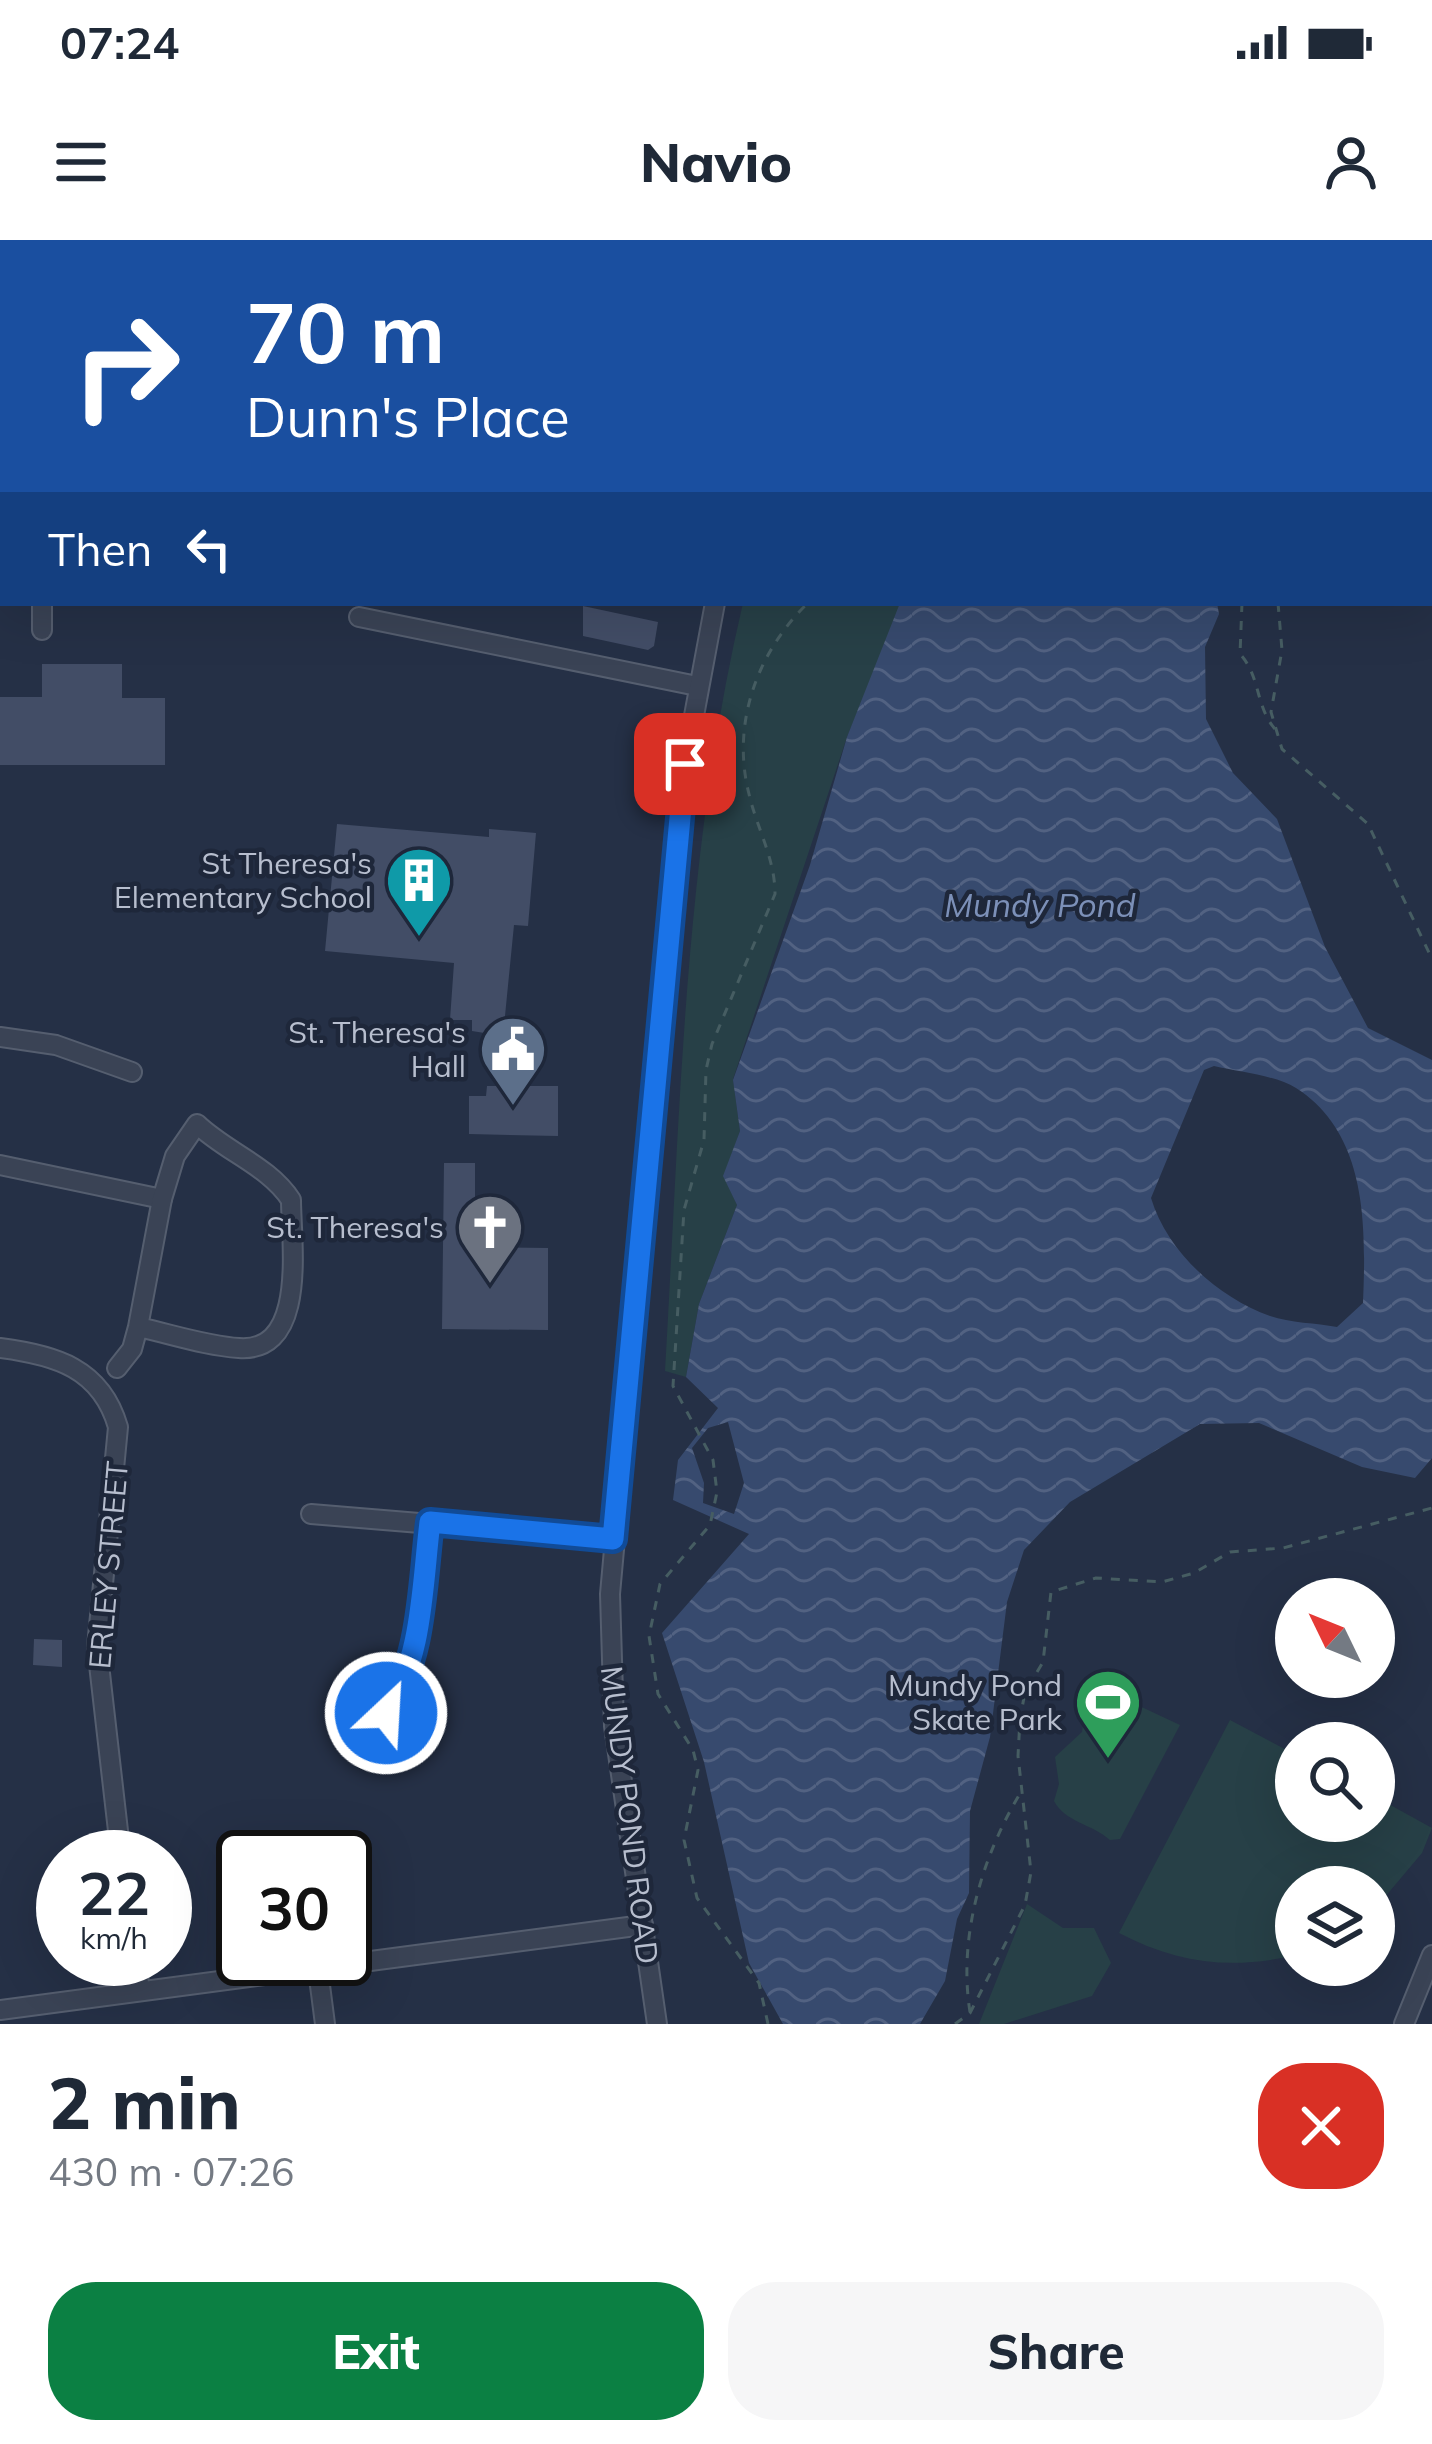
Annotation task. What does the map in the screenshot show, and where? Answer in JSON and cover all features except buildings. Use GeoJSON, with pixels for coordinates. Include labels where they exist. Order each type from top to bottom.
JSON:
{"type":"FeatureCollection","features":[{"type":"Feature","properties":{"kind":"street"},"geometry":{"type":"LineString","coordinates":[[42,606],[42,630]]}},
{"type":"Feature","properties":{"kind":"street","name":"MUNDY POND ROAD"},"geometry":{"type":"LineString","coordinates":[[657,2024],[614,1726],[613,1539],[685,764],[714,606]]}},
{"type":"Feature","properties":{"kind":"street"},"geometry":{"type":"LineString","coordinates":[[358,617],[697,686]]}},
{"type":"Feature","properties":{"kind":"street"},"geometry":{"type":"LineString","coordinates":[[0,1037],[56,1046],[132,1072]]}},
{"type":"Feature","properties":{"kind":"street"},"geometry":{"type":"LineString","coordinates":[[117,1367],[132,1349],[175,1156],[197,1124],[219,1146],[266,1173],[290,1200],[289,1305],[280,1330],[266,1343],[243,1349],[138,1327]]}},
{"type":"Feature","properties":{"kind":"street"},"geometry":{"type":"LineString","coordinates":[[0,1165],[162,1198]]}},
{"type":"Feature","properties":{"kind":"street","name":"ERLEY STREET"},"geometry":{"type":"LineString","coordinates":[[0,1348],[62,1360],[83,1372],[112,1407],[118,1427],[98,1647],[118,1830]]}},
{"type":"Feature","properties":{"kind":"street"},"geometry":{"type":"LineString","coordinates":[[311,1514],[613,1539]]}},
{"type":"Feature","properties":{"kind":"street"},"geometry":{"type":"LineString","coordinates":[[368,1738],[403,1688],[418,1630],[430,1522]]}},
{"type":"Feature","properties":{"kind":"street"},"geometry":{"type":"LineString","coordinates":[[372,1963],[643,1925]]}},
{"type":"Feature","properties":{"kind":"street"},"geometry":{"type":"LineString","coordinates":[[1404,2024],[1432,1955]]}},
{"type":"Feature","properties":{"kind":"street"},"geometry":{"type":"LineString","coordinates":[[0,2010],[216,1982]]}},
{"type":"Feature","properties":{"kind":"street"},"geometry":{"type":"LineString","coordinates":[[139,1986],[140,1991]]}},
{"type":"Feature","properties":{"kind":"street"},"geometry":{"type":"LineString","coordinates":[[320,1986],[326,2024]]}},
{"type":"Feature","properties":{"kind":"path"},"geometry":{"type":"LineString","coordinates":[[768,2024],[759,1983],[697,1898],[685,1840],[698,1770],[693,1750],[658,1694],[649,1636],[660,1584],[710,1525],[716,1500],[717,1476],[706,1446],[674,1386],[684,1210],[704,1140],[706,1070],[775,894],[775,871],[745,774],[743,727],[771,643],[805,606]]}},
{"type":"Feature","properties":{"kind":"path"},"geometry":{"type":"LineString","coordinates":[[1242,606],[1240,654],[1255,670],[1265,718],[1296,765],[1369,824],[1432,959]]}},
{"type":"Feature","properties":{"kind":"path"},"geometry":{"type":"LineString","coordinates":[[1276,731],[1271,712],[1282,650],[1278,606]]}},
{"type":"Feature","properties":{"kind":"path"},"geometry":{"type":"LineString","coordinates":[[955,2024],[970,2013],[1025,1905],[1031,1872],[1020,1719],[1025,1692],[1043,1662],[1051,1592],[1096,1578],[1162,1582],[1194,1573],[1230,1552],[1282,1548],[1432,1508]]}},
{"type":"Feature","properties":{"kind":"path"},"geometry":{"type":"LineString","coordinates":[[970,2013],[965,1985],[975,1904],[989,1854],[1022,1789]]}},
{"type":"Feature","properties":{"kind":"green space"},"geometry":{"type":"Polygon","coordinates":[[[742,606],[902,606],[847,737],[733,1079],[740,1131],[724,1176],[737,1205],[699,1304],[686,1377],[665,1371],[696,889],[723,697],[742,606]]]}},
{"type":"Feature","properties":{"kind":"green space","name":"Mundy Pond Skate Park"},"geometry":{"type":"Polygon","coordinates":[[[1101,1688],[1180,1725],[1120,1839],[1110,1840],[1065,1814],[1054,1801],[1059,1784],[1055,1757],[1082,1732],[1087,1695],[1101,1688]]]}},
{"type":"Feature","properties":{"kind":"green space"},"geometry":{"type":"Polygon","coordinates":[[[1230,1720],[1275,1744],[1275,1842],[1395,1842],[1395,1808],[1432,1828],[1422,1853],[1395,1885],[1395,1866],[1275,1866],[1275,1959],[1227,1963],[1184,1958],[1119,1933],[1230,1720]]]}},
{"type":"Feature","properties":{"kind":"green space"},"geometry":{"type":"Polygon","coordinates":[[[1027,1904],[1063,1928],[1094,1928],[1111,1963],[1092,1996],[1004,2024],[979,2024],[1027,1904]]]}},
{"type":"Feature","properties":{"kind":"water","name":"Mundy Pond"},"geometry":{"type":"Polygon","coordinates":[[[899,606],[1218,606],[1219,614],[1205,647],[1206,719],[1233,773],[1277,819],[1325,947],[1368,1028],[1432,1060],[1432,1458],[1415,1478],[1362,1467],[1259,1423],[1200,1424],[1070,1502],[1024,1550],[1007,1602],[990,1737],[970,1811],[969,1893],[957,1919],[945,1981],[920,2024],[783,2024],[749,1963],[704,1762],[662,1633],[749,1534],[673,1500],[678,1460],[718,1408],[686,1377],[699,1304],[737,1205],[723,1176],[740,1131],[733,1080],[810,865],[847,737],[899,606]],[[1214,1066],[1204,1070],[1151,1198],[1182,1254],[1231,1297],[1278,1318],[1337,1327],[1363,1303],[1358,1184],[1350,1156],[1320,1107],[1296,1088],[1214,1066]],[[728,1422],[708,1428],[692,1448],[704,1483],[703,1503],[734,1514],[744,1483],[728,1422]]]}},
{"type":"Feature","properties":{"kind":"place","name":"St Theresa's Elementary School"},"geometry":{"type":"Point","coordinates":[419,939]}},
{"type":"Feature","properties":{"kind":"place","name":"St. Theresa's Hall"},"geometry":{"type":"Point","coordinates":[513,1108]}},
{"type":"Feature","properties":{"kind":"place","name":"St. Theresa's"},"geometry":{"type":"Point","coordinates":[490,1286]}},
{"type":"Feature","properties":{"kind":"place","name":"Mundy Pond Skate Park"},"geometry":{"type":"Point","coordinates":[1108,1761]}},
{"type":"Feature","properties":{"kind":"route"},"geometry":{"type":"LineString","coordinates":[[386,1713],[403,1688],[418,1630],[430,1522],[613,1539],[685,764]]}}]}
